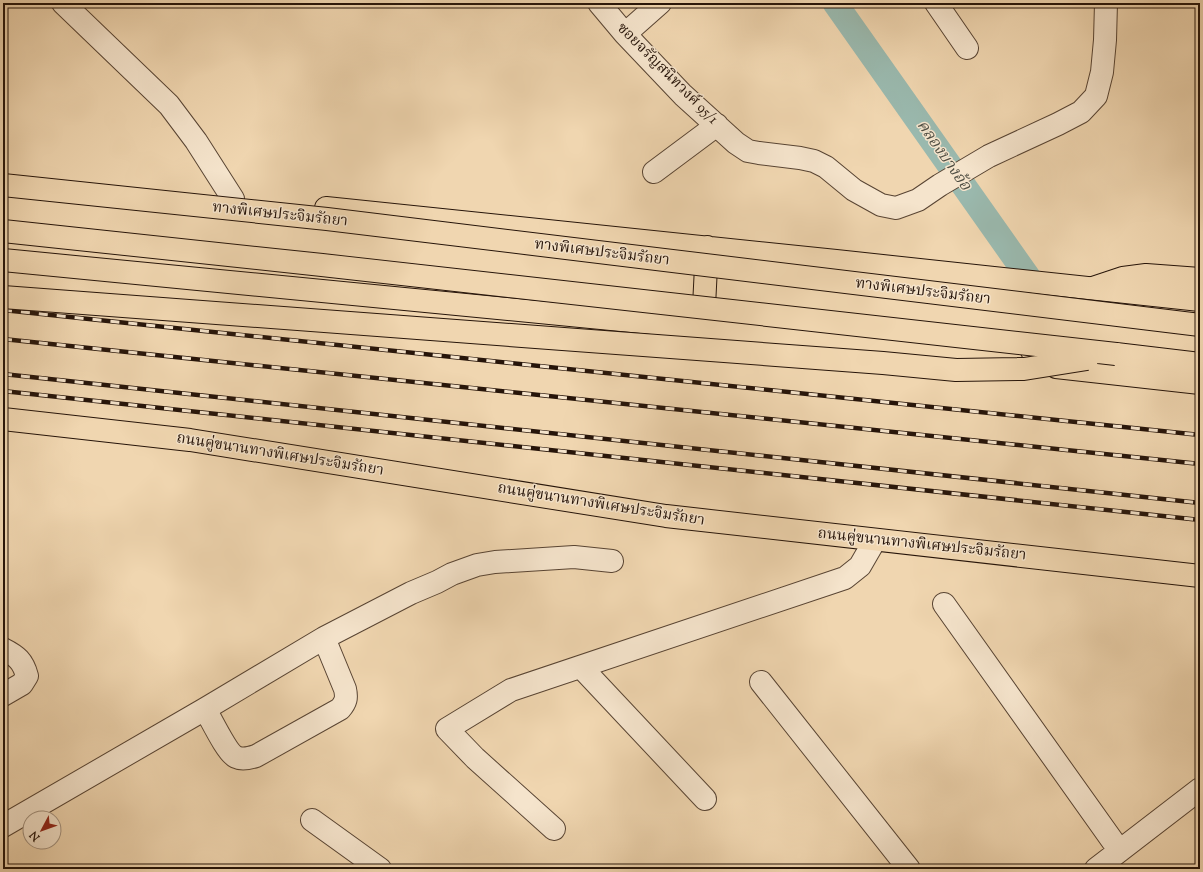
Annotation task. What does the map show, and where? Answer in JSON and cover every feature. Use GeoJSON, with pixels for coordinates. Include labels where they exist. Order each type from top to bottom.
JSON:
{"type":"FeatureCollection","features":[{"type":"Feature","properties":{"kind":"main road"},"geometry":{"type":"LineString","coordinates":[[3,176],[707,247],[1200,300]]}},
{"type":"Feature","properties":{"kind":"main road","name":"ทางพิเศษประจิมรัถยา"},"geometry":{"type":"LineString","coordinates":[[3,185],[335,220],[1200,325]]}},
{"type":"Feature","properties":{"kind":"main road"},"geometry":{"type":"LineString","coordinates":[[3,231],[322,265],[1200,364]]}},
{"type":"Feature","properties":{"kind":"main road"},"geometry":{"type":"LineString","coordinates":[[703,328],[707,247]]}},
{"type":"Feature","properties":{"kind":"main road"},"geometry":{"type":"LineString","coordinates":[[3,260],[703,328],[1200,383]]}},
{"type":"Feature","properties":{"kind":"main road"},"geometry":{"type":"LineString","coordinates":[[1093,288],[1123,278],[1146,275],[1200,279]]}},
{"type":"Feature","properties":{"kind":"main road"},"geometry":{"type":"LineString","coordinates":[[3,297],[883,363],[956,370],[1024,369],[1116,354]]}},
{"type":"Feature","properties":{"kind":"main road","name":"ถนนคู่ขนานทางพิเศษประจิมรัถยา"},"geometry":{"type":"LineString","coordinates":[[3,419],[190,440],[666,516],[1200,576]]}},
{"type":"Feature","properties":{"kind":"street"},"geometry":{"type":"LineString","coordinates":[[63,3],[169,105],[196,141],[233,199]]}},
{"type":"Feature","properties":{"kind":"street","name":"ซอยจรัญสนิทวงศ์ 95/1"},"geometry":{"type":"LineString","coordinates":[[599,3],[625,34],[683,95],[736,143],[748,151],[814,161],[826,167],[854,190],[881,204],[896,208],[918,200],[989,156],[1082,112],[1096,96],[1105,40],[1106,3]]}},
{"type":"Feature","properties":{"kind":"street"},"geometry":{"type":"LineString","coordinates":[[625,34],[660,3]]}},
{"type":"Feature","properties":{"kind":"street"},"geometry":{"type":"LineString","coordinates":[[936,3],[966,48]]}},
{"type":"Feature","properties":{"kind":"street"},"geometry":{"type":"LineString","coordinates":[[654,172],[717,126]]}},
{"type":"Feature","properties":{"kind":"street"},"geometry":{"type":"LineString","coordinates":[[554,829],[475,758],[446,729],[511,690],[845,578],[860,566],[875,540]]}},
{"type":"Feature","properties":{"kind":"street"},"geometry":{"type":"LineString","coordinates":[[3,826],[324,638],[411,593],[452,574],[477,565],[495,562],[574,557],[612,561]]}},
{"type":"Feature","properties":{"kind":"street"},"geometry":{"type":"LineString","coordinates":[[944,604],[1119,850]]}},
{"type":"Feature","properties":{"kind":"street"},"geometry":{"type":"LineString","coordinates":[[205,709],[228,748],[236,758],[244,759],[256,756],[340,709],[346,703],[345,689],[324,638]]}},
{"type":"Feature","properties":{"kind":"street"},"geometry":{"type":"LineString","coordinates":[[3,649],[12,653],[21,661],[27,676],[22,684],[3,695]]}},
{"type":"Feature","properties":{"kind":"street"},"geometry":{"type":"LineString","coordinates":[[581,667],[705,799]]}},
{"type":"Feature","properties":{"kind":"street"},"geometry":{"type":"LineString","coordinates":[[761,682],[909,869]]}},
{"type":"Feature","properties":{"kind":"street"},"geometry":{"type":"LineString","coordinates":[[1096,869],[1200,789]]}},
{"type":"Feature","properties":{"kind":"street"},"geometry":{"type":"LineString","coordinates":[[312,820],[380,869]]}},
{"type":"Feature","properties":{"kind":"waterway","name":"คลองบางอ้อ"},"geometry":{"type":"LineString","coordinates":[[835,3],[1043,298]]}},
{"type":"Feature","properties":{"kind":"railway"},"geometry":{"type":"LineString","coordinates":[[3,310],[1200,435]]}},
{"type":"Feature","properties":{"kind":"railway"},"geometry":{"type":"LineString","coordinates":[[3,339],[1200,464]]}},
{"type":"Feature","properties":{"kind":"railway"},"geometry":{"type":"LineString","coordinates":[[3,374],[1200,503]]}},
{"type":"Feature","properties":{"kind":"railway"},"geometry":{"type":"LineString","coordinates":[[3,391],[1200,520]]}}]}
